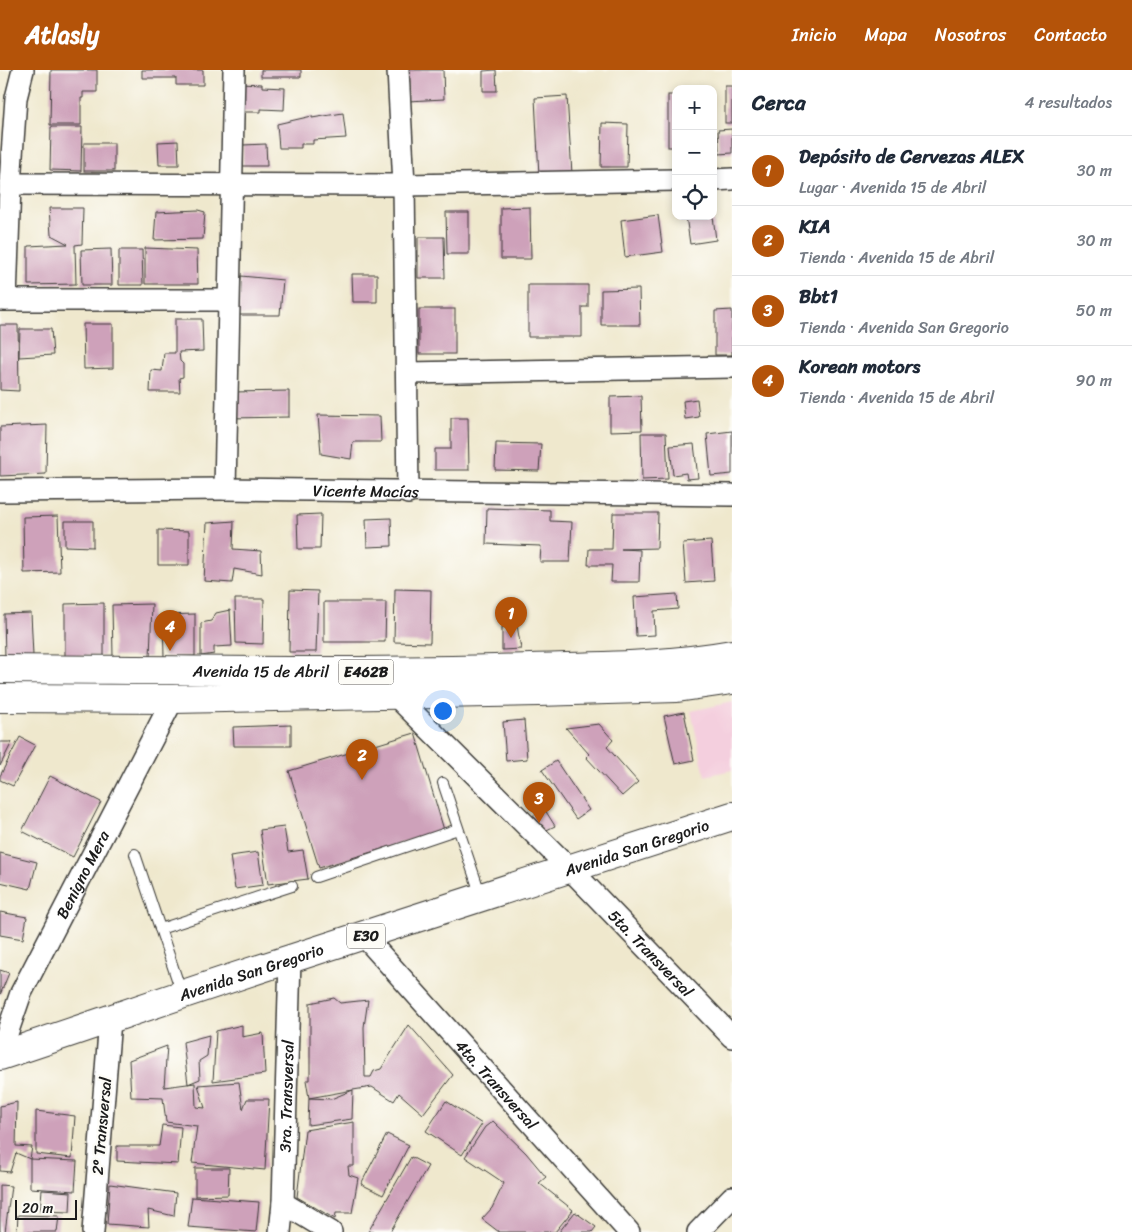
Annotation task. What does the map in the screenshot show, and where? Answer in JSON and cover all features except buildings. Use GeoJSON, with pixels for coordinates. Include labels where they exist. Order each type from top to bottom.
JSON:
{"type":"FeatureCollection","features":[{"type":"Feature","properties":{"kind":"main road","name":"Avenida 15 de Abril"},"geometry":{"type":"LineString","coordinates":[[0,669],[385,672],[631,665],[693,660],[732,654]]}},
{"type":"Feature","properties":{"kind":"main road","name":"Avenida 15 de Abril"},"geometry":{"type":"LineString","coordinates":[[0,698],[173,699],[643,690],[677,688],[732,680]]}},
{"type":"Feature","properties":{"kind":"main road","name":"Avenida San Gregorio"},"geometry":{"type":"LineString","coordinates":[[0,1055],[732,816]]}},
{"type":"Feature","properties":{"kind":"street"},"geometry":{"type":"LineString","coordinates":[[23,70],[16,98],[3,300],[228,300]]}},
{"type":"Feature","properties":{"kind":"street"},"geometry":{"type":"LineString","coordinates":[[225,489],[234,70]]}},
{"type":"Feature","properties":{"kind":"street"},"geometry":{"type":"LineString","coordinates":[[398,70],[404,185],[408,492]]}},
{"type":"Feature","properties":{"kind":"street"},"geometry":{"type":"LineString","coordinates":[[717,180],[732,179]]}},
{"type":"Feature","properties":{"kind":"street"},"geometry":{"type":"LineString","coordinates":[[10,184],[404,185],[672,180]]}},
{"type":"Feature","properties":{"kind":"street"},"geometry":{"type":"LineString","coordinates":[[407,373],[732,367]]}},
{"type":"Feature","properties":{"kind":"street","name":"Vicente Macías"},"geometry":{"type":"LineString","coordinates":[[0,491],[225,489],[732,495]]}},
{"type":"Feature","properties":{"kind":"street","name":"5ta. Transversal"},"geometry":{"type":"LineString","coordinates":[[396,696],[571,870],[732,1036]]}},
{"type":"Feature","properties":{"kind":"street","name":"Benigno Mera"},"geometry":{"type":"LineString","coordinates":[[0,1055],[21,993],[173,699]]}},
{"type":"Feature","properties":{"kind":"street","name":"4ta. Transversal"},"geometry":{"type":"LineString","coordinates":[[364,936],[629,1232]]}},
{"type":"Feature","properties":{"kind":"street","name":"3ra. Transversal"},"geometry":{"type":"LineString","coordinates":[[280,1232],[283,1204],[290,959]]}},
{"type":"Feature","properties":{"kind":"street","name":"2º Transversal"},"geometry":{"type":"LineString","coordinates":[[93,1232],[110,1020]]}},
{"type":"Feature","properties":{"kind":"street"},"geometry":{"type":"LineString","coordinates":[[698,1232],[732,1197]]}},
{"type":"Feature","properties":{"kind":"street"},"geometry":{"type":"LineString","coordinates":[[283,1204],[331,1232]]}},
{"type":"Feature","properties":{"kind":"lane"},"geometry":{"type":"LineString","coordinates":[[443,783],[481,897]]}},
{"type":"Feature","properties":{"kind":"lane"},"geometry":{"type":"LineString","coordinates":[[316,877],[458,828]]}},
{"type":"Feature","properties":{"kind":"lane"},"geometry":{"type":"LineString","coordinates":[[135,854],[182,995]]}},
{"type":"Feature","properties":{"kind":"lane"},"geometry":{"type":"LineString","coordinates":[[160,929],[292,886]]}},
{"type":"Feature","properties":{"kind":"shaded area"},"geometry":{"type":"Polygon","coordinates":[[[732,702],[732,770],[705,776],[691,711],[732,702]]]}},
{"type":"Feature","properties":{"kind":"place","name":"Depósito de Cervezas ALEX"},"geometry":{"type":"Point","coordinates":[511,638]}},
{"type":"Feature","properties":{"kind":"place","name":"Korean motors"},"geometry":{"type":"Point","coordinates":[170,651]}},
{"type":"Feature","properties":{"kind":"place","name":"KIA"},"geometry":{"type":"Point","coordinates":[362,780]}},
{"type":"Feature","properties":{"kind":"place","name":"Bbt1"},"geometry":{"type":"Point","coordinates":[539,823]}}]}
